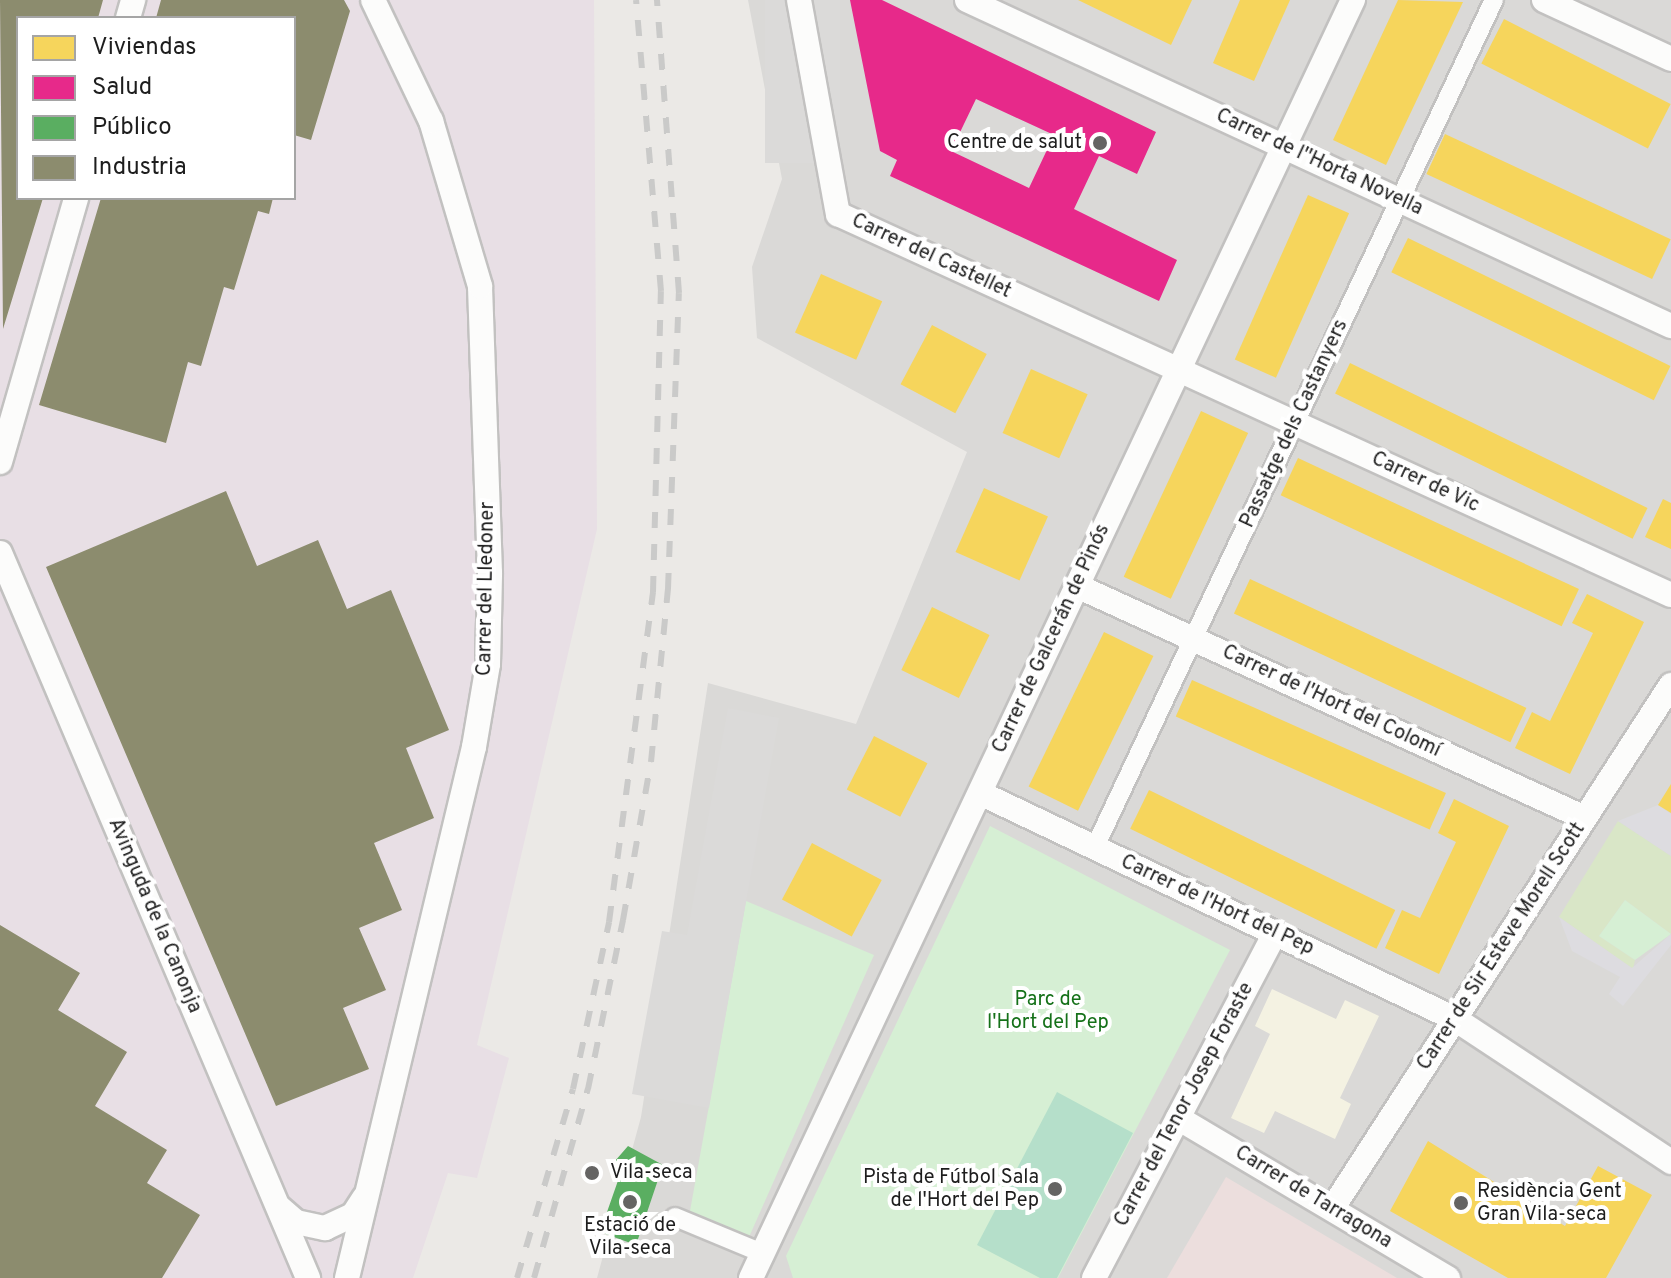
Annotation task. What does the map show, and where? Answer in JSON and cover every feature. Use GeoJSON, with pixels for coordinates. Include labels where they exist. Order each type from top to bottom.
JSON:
{"type":"FeatureCollection","features":[{"type":"Feature","properties":{"kind":"street","name":"Carrer del Lledoner"},"geometry":{"type":"LineString","coordinates":[[347,1278],[474,747],[488,664],[490,573],[480,286],[431,121],[373,0]]}},
{"type":"Feature","properties":{"kind":"street","name":"Carrer del Castellet"},"geometry":{"type":"LineString","coordinates":[[799,0],[838,214],[1178,371]]}},
{"type":"Feature","properties":{"kind":"street","name":"Carrer de l''Horta Novella"},"geometry":{"type":"LineString","coordinates":[[967,0],[1671,326]]}},
{"type":"Feature","properties":{"kind":"street","name":"Carrer de Galcerán de Pinós"},"geometry":{"type":"LineString","coordinates":[[751,1278],[1353,0]]}},
{"type":"Feature","properties":{"kind":"street","name":"Passatge dels Castanyers"},"geometry":{"type":"LineString","coordinates":[[1095,847],[1494,0]]}},
{"type":"Feature","properties":{"kind":"street"},"geometry":{"type":"LineString","coordinates":[[1544,0],[1671,59]]}},
{"type":"Feature","properties":{"kind":"street"},"geometry":{"type":"LineString","coordinates":[[0,462],[75,200]]}},
{"type":"Feature","properties":{"kind":"street","name":"Carrer de Vic"},"geometry":{"type":"LineString","coordinates":[[1178,371],[1671,595]]}},
{"type":"Feature","properties":{"kind":"street","name":"Avinguda de la Canonja"},"geometry":{"type":"LineString","coordinates":[[0,553],[308,1278]]}},
{"type":"Feature","properties":{"kind":"street","name":"Carrer de l'Hort del Colomí"},"geometry":{"type":"LineString","coordinates":[[1077,586],[1585,818]]}},
{"type":"Feature","properties":{"kind":"street","name":"Carrer de Sir Esteve Morell Scott"},"geometry":{"type":"LineString","coordinates":[[1332,1209],[1671,685]]}},
{"type":"Feature","properties":{"kind":"street","name":"Carrer de l'Hort del Pep"},"geometry":{"type":"LineString","coordinates":[[980,793],[1455,1019],[1671,1162]]}},
{"type":"Feature","properties":{"kind":"street","name":"Carrer del Tenor Josep Foraste"},"geometry":{"type":"LineString","coordinates":[[1094,1278],[1275,933]]}},
{"type":"Feature","properties":{"kind":"street","name":"Carrer de Tarragona"},"geometry":{"type":"LineString","coordinates":[[1178,1118],[1448,1278]]}},
{"type":"Feature","properties":{"kind":"street","name":"Carrer del Lledoner"},"geometry":{"type":"LineString","coordinates":[[276,1202],[296,1222],[325,1228],[353,1215],[369,1185]]}},
{"type":"Feature","properties":{"kind":"street"},"geometry":{"type":"LineString","coordinates":[[675,1217],[762,1253]]}},
{"type":"Feature","properties":{"kind":"shaded area"},"geometry":{"type":"Polygon","coordinates":[[[0,0],[594,0],[597,529],[477,1045],[509,1058],[477,1178],[448,1173],[413,1278],[0,1278],[0,0]]]}},
{"type":"Feature","properties":{"kind":"shaded area"},"geometry":{"type":"Polygon","coordinates":[[[748,0],[1671,0],[1671,1278],[597,1278],[641,1117],[708,683],[856,724],[967,452],[757,338],[752,267],[782,179],[748,0]]]}},
{"type":"Feature","properties":{"kind":"shaded area"},"geometry":{"type":"Polygon","coordinates":[[[765,0],[840,0],[840,163],[765,163],[765,0]]]}},
{"type":"Feature","properties":{"kind":"shaded area"},"geometry":{"type":"Polygon","coordinates":[[[728,708],[779,718],[709,1108],[632,1094],[662,931],[687,935],[728,708]]]}},
{"type":"Feature","properties":{"kind":"shaded area"},"geometry":{"type":"Polygon","coordinates":[[[1658,805],[1671,814],[1671,856],[1618,821],[1658,805]]]}},
{"type":"Feature","properties":{"kind":"shaded area"},"geometry":{"type":"Polygon","coordinates":[[[1559,917],[1632,968],[1671,934],[1671,945],[1623,1006],[1609,994],[1620,977],[1572,951],[1559,917]]]}},
{"type":"Feature","properties":{"kind":"shaded area"},"geometry":{"type":"Polygon","coordinates":[[[1272,989],[1336,1019],[1345,1000],[1379,1016],[1340,1098],[1351,1104],[1335,1139],[1275,1111],[1264,1133],[1231,1118],[1270,1034],[1255,1026],[1272,989]]]}},
{"type":"Feature","properties":{"kind":"shaded area"},"geometry":{"type":"Polygon","coordinates":[[[1226,1177],[1397,1278],[1167,1278],[1226,1177]]]}},
{"type":"Feature","properties":{"kind":"green space"},"geometry":{"type":"Polygon","coordinates":[[[1618,821],[1671,856],[1671,934],[1625,900],[1599,936],[1635,960],[1633,969],[1559,917],[1618,821]]]}},
{"type":"Feature","properties":{"kind":"green space","name":"Parc de l'Hort del Pep"},"geometry":{"type":"Polygon","coordinates":[[[990,826],[1230,950],[1058,1278],[793,1278],[786,1256],[990,826]]]}},
{"type":"Feature","properties":{"kind":"green space"},"geometry":{"type":"Polygon","coordinates":[[[1625,900],[1671,934],[1635,960],[1599,936],[1625,900]]]}},
{"type":"Feature","properties":{"kind":"green space"},"geometry":{"type":"Polygon","coordinates":[[[746,901],[874,955],[745,1246],[688,1222],[746,901]]]}},
{"type":"Feature","properties":{"kind":"green space","name":"Pista de Fútbol Sala de l'Hort del Pep"},"geometry":{"type":"Polygon","coordinates":[[[1057,1092],[1133,1133],[1057,1278],[1040,1278],[977,1245],[1057,1092]]]}},
{"type":"Feature","properties":{"kind":"building: Viviendas"},"geometry":{"type":"Polygon","coordinates":[[[1078,0],[1192,0],[1171,45],[1078,0]]]}},
{"type":"Feature","properties":{"kind":"building: Viviendas"},"geometry":{"type":"Polygon","coordinates":[[[1240,0],[1290,0],[1254,81],[1213,63],[1240,0]]]}},
{"type":"Feature","properties":{"kind":"building: Viviendas"},"geometry":{"type":"Polygon","coordinates":[[[1398,0],[1463,2],[1386,165],[1333,140],[1398,0]]]}},
{"type":"Feature","properties":{"kind":"building: Viviendas"},"geometry":{"type":"Polygon","coordinates":[[[1504,19],[1671,104],[1648,148],[1481,64],[1504,19]]]}},
{"type":"Feature","properties":{"kind":"building: Viviendas"},"geometry":{"type":"Polygon","coordinates":[[[1445,134],[1671,239],[1652,279],[1426,174],[1445,134]]]}},
{"type":"Feature","properties":{"kind":"building: Viviendas"},"geometry":{"type":"Polygon","coordinates":[[[1308,195],[1349,213],[1276,378],[1235,359],[1308,195]]]}},
{"type":"Feature","properties":{"kind":"building: Viviendas"},"geometry":{"type":"Polygon","coordinates":[[[1408,238],[1670,366],[1654,400],[1391,272],[1408,238]]]}},
{"type":"Feature","properties":{"kind":"building: Viviendas"},"geometry":{"type":"Polygon","coordinates":[[[821,274],[882,301],[856,360],[795,332],[821,274]]]}},
{"type":"Feature","properties":{"kind":"building: Viviendas"},"geometry":{"type":"Polygon","coordinates":[[[932,325],[987,354],[955,413],[901,384],[932,325]]]}},
{"type":"Feature","properties":{"kind":"building: Viviendas"},"geometry":{"type":"Polygon","coordinates":[[[1350,363],[1648,508],[1633,539],[1335,394],[1350,363]]]}},
{"type":"Feature","properties":{"kind":"building: Viviendas"},"geometry":{"type":"Polygon","coordinates":[[[1031,369],[1088,394],[1059,458],[1003,433],[1031,369]]]}},
{"type":"Feature","properties":{"kind":"building: Viviendas"},"geometry":{"type":"Polygon","coordinates":[[[1201,411],[1248,433],[1171,599],[1124,577],[1201,411]]]}},
{"type":"Feature","properties":{"kind":"building: Viviendas"},"geometry":{"type":"Polygon","coordinates":[[[1298,458],[1579,589],[1562,626],[1281,495],[1298,458]]]}},
{"type":"Feature","properties":{"kind":"building: Viviendas"},"geometry":{"type":"Polygon","coordinates":[[[984,488],[1048,516],[1019,580],[956,552],[984,488]]]}},
{"type":"Feature","properties":{"kind":"building: Viviendas"},"geometry":{"type":"Polygon","coordinates":[[[1663,499],[1671,503],[1671,549],[1645,537],[1663,499]]]}},
{"type":"Feature","properties":{"kind":"building: Viviendas"},"geometry":{"type":"Polygon","coordinates":[[[1250,579],[1526,708],[1510,742],[1234,613],[1250,579]]]}},
{"type":"Feature","properties":{"kind":"building: Viviendas"},"geometry":{"type":"Polygon","coordinates":[[[1587,594],[1644,622],[1570,774],[1515,748],[1532,712],[1550,721],[1593,633],[1572,623],[1587,594]]]}},
{"type":"Feature","properties":{"kind":"building: Viviendas"},"geometry":{"type":"Polygon","coordinates":[[[932,607],[990,635],[959,698],[901,670],[932,607]]]}},
{"type":"Feature","properties":{"kind":"building: Viviendas"},"geometry":{"type":"Polygon","coordinates":[[[1104,632],[1153,656],[1078,811],[1029,787],[1104,632]]]}},
{"type":"Feature","properties":{"kind":"building: Viviendas"},"geometry":{"type":"Polygon","coordinates":[[[1192,680],[1446,793],[1430,830],[1176,717],[1192,680]]]}},
{"type":"Feature","properties":{"kind":"building: Viviendas"},"geometry":{"type":"Polygon","coordinates":[[[874,736],[927,763],[900,817],[847,789],[874,736]]]}},
{"type":"Feature","properties":{"kind":"building: Viviendas"},"geometry":{"type":"Polygon","coordinates":[[[1671,784],[1671,813],[1658,805],[1671,784]]]}},
{"type":"Feature","properties":{"kind":"building: Viviendas"},"geometry":{"type":"Polygon","coordinates":[[[1149,790],[1395,910],[1376,949],[1130,829],[1149,790]]]}},
{"type":"Feature","properties":{"kind":"building: Viviendas"},"geometry":{"type":"Polygon","coordinates":[[[1454,799],[1509,826],[1439,974],[1385,948],[1402,910],[1420,918],[1456,842],[1438,833],[1454,799]]]}},
{"type":"Feature","properties":{"kind":"building: Viviendas"},"geometry":{"type":"Polygon","coordinates":[[[812,843],[882,880],[852,937],[782,900],[812,843]]]}},
{"type":"Feature","properties":{"kind":"building: Viviendas","name":"Residència Gent Gran Vila-seca"},"geometry":{"type":"Polygon","coordinates":[[[1428,1141],[1565,1226],[1598,1166],[1652,1195],[1606,1278],[1508,1278],[1390,1211],[1428,1141]]]}},
{"type":"Feature","properties":{"kind":"building: Salud","name":"Centre de salut"},"geometry":{"type":"Polygon","coordinates":[[[850,0],[882,0],[1156,132],[1137,174],[1099,156],[1074,209],[1177,260],[1159,301],[890,176],[897,160],[880,151],[850,0]],[[976,99],[951,151],[1029,188],[1054,135],[976,99]]]}},
{"type":"Feature","properties":{"kind":"building: Público","name":"Estació de Vila-seca"},"geometry":{"type":"Polygon","coordinates":[[[628,1146],[663,1165],[636,1245],[600,1232],[621,1172],[615,1161],[628,1146]]]}},
{"type":"Feature","properties":{"kind":"building: Industria"},"geometry":{"type":"Polygon","coordinates":[[[0,0],[103,0],[99,16],[16,16],[16,200],[42,200],[3,329],[0,0]]]}},
{"type":"Feature","properties":{"kind":"building: Industria"},"geometry":{"type":"Polygon","coordinates":[[[161,0],[344,0],[350,11],[311,140],[296,136],[296,16],[157,16],[161,0]]]}},
{"type":"Feature","properties":{"kind":"building: Industria"},"geometry":{"type":"Polygon","coordinates":[[[100,200],[272,200],[269,214],[258,211],[234,290],[224,287],[201,366],[188,362],[166,443],[39,405],[100,200]]]}},
{"type":"Feature","properties":{"kind":"building: Industria"},"geometry":{"type":"Polygon","coordinates":[[[226,491],[257,566],[318,540],[347,609],[391,590],[449,730],[406,748],[434,818],[374,843],[402,910],[359,928],[386,990],[343,1008],[369,1069],[276,1106],[46,567],[226,491]]]}},
{"type":"Feature","properties":{"kind":"building: Industria"},"geometry":{"type":"Polygon","coordinates":[[[0,925],[80,973],[58,1010],[127,1052],[95,1106],[167,1150],[147,1183],[200,1215],[162,1278],[0,1278],[0,925]]]}},
{"type":"Feature","properties":{"kind":"railway"},"geometry":{"type":"LineString","coordinates":[[517,1278],[573,1089],[609,922],[653,592],[661,291],[636,0]]}},
{"type":"Feature","properties":{"kind":"railway"},"geometry":{"type":"LineString","coordinates":[[534,1278],[588,1089],[623,920],[651,762],[668,589],[679,293],[657,0]]}},
{"type":"Feature","properties":{"kind":"place","name":"Centre de salut"},"geometry":{"type":"Point","coordinates":[1100,143]}},
{"type":"Feature","properties":{"kind":"place","name":"Vila-seca"},"geometry":{"type":"Point","coordinates":[592,1173]}},
{"type":"Feature","properties":{"kind":"place","name":"Pista de Fútbol Sala de l'Hort del Pep"},"geometry":{"type":"Point","coordinates":[1055,1189]}},
{"type":"Feature","properties":{"kind":"place","name":"Estació de Vila-seca"},"geometry":{"type":"Point","coordinates":[630,1202]}},
{"type":"Feature","properties":{"kind":"place","name":"Residència Gent Gran Vila-seca"},"geometry":{"type":"Point","coordinates":[1461,1203]}}]}
